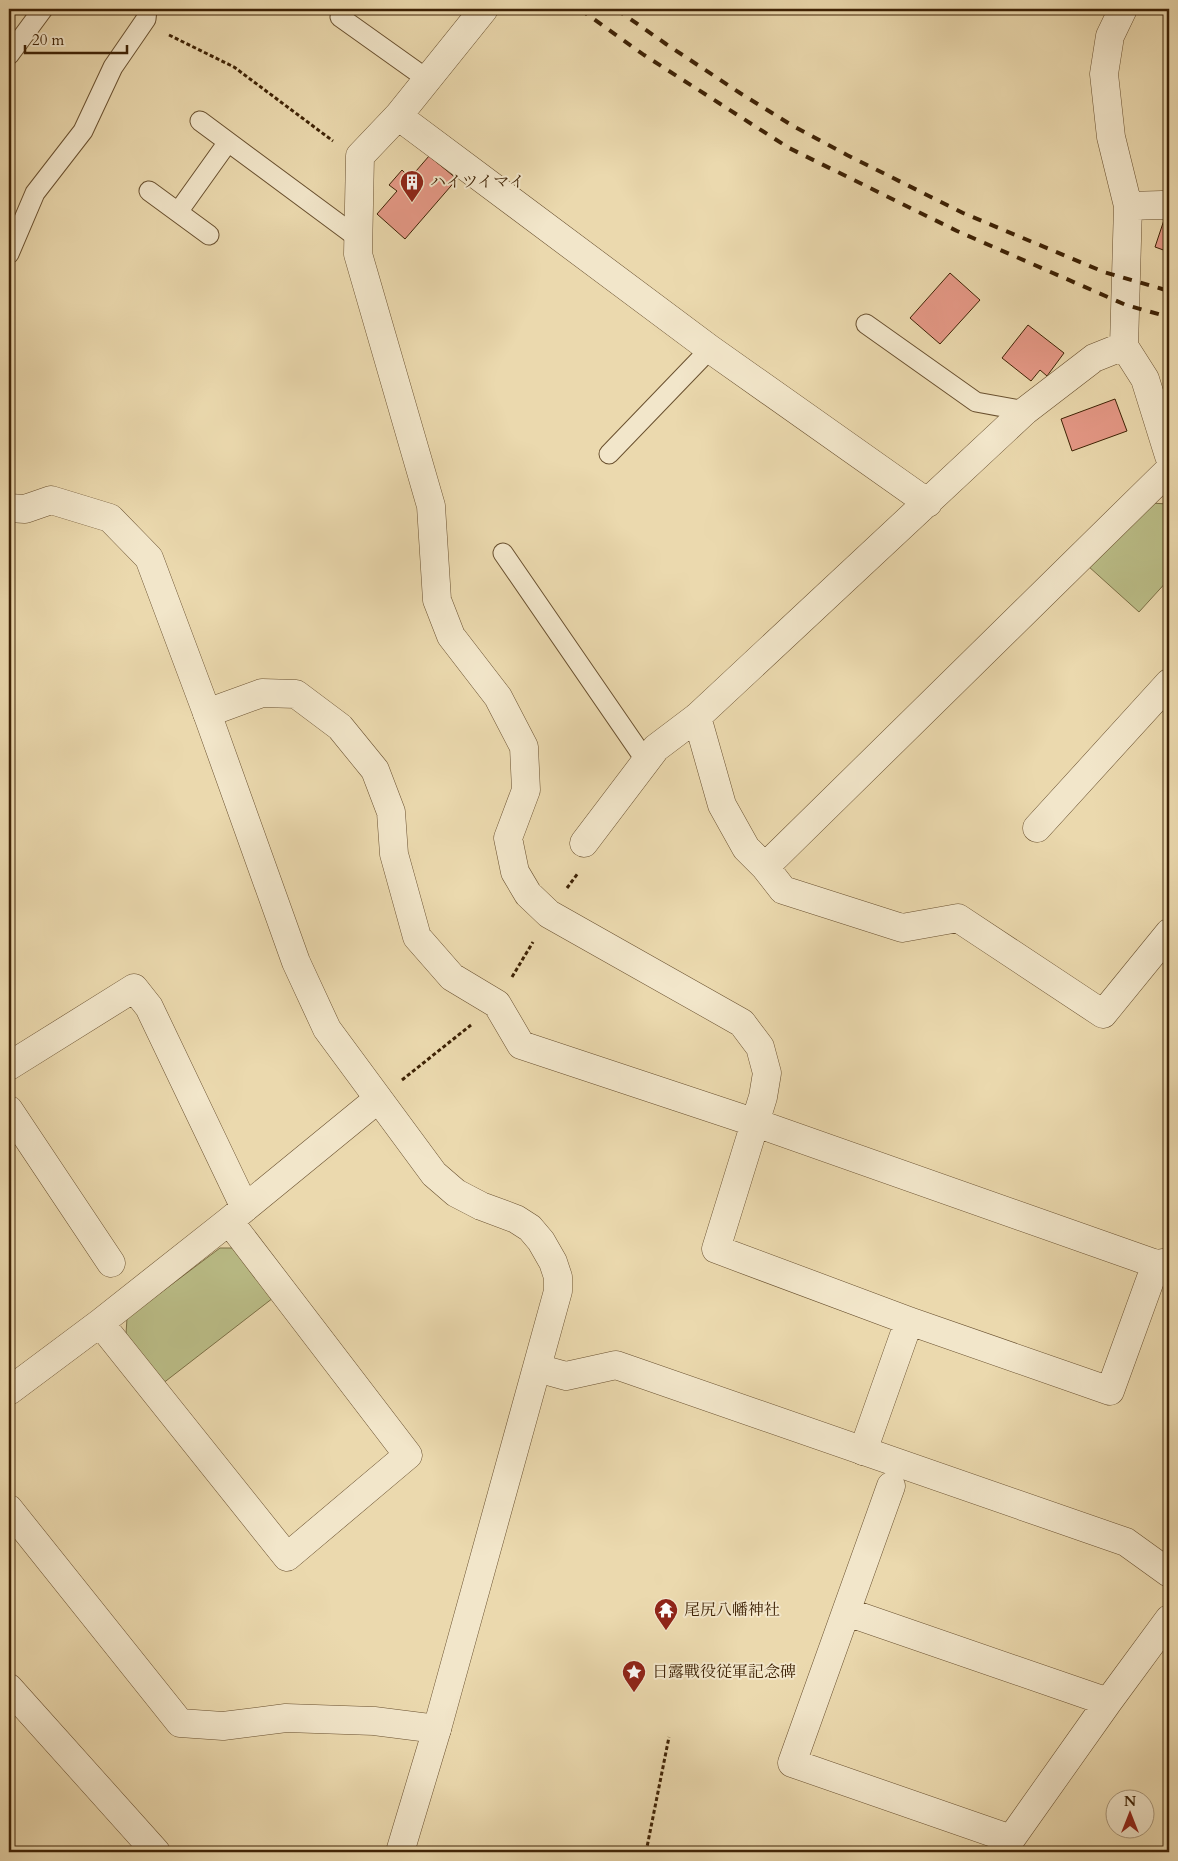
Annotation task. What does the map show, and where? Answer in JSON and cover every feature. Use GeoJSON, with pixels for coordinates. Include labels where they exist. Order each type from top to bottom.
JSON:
{"type":"FeatureCollection","features":[{"type":"Feature","properties":{"kind":"street"},"geometry":{"type":"LineString","coordinates":[[207,713],[262,693],[296,694],[340,727],[375,770],[392,812],[394,854],[417,937],[452,977],[497,1004],[521,1045],[756,1124],[1163,1263],[1110,1391],[909,1321],[716,1249],[756,1124],[767,1073],[760,1047],[742,1023],[549,914],[528,894],[515,872],[508,838],[526,790],[524,748],[498,697],[451,636],[437,600],[431,506],[358,254],[360,156],[398,116],[484,9]]}},
{"type":"Feature","properties":{"kind":"street"},"geometry":{"type":"LineString","coordinates":[[1122,9],[1110,36],[1104,74],[1111,137],[1128,206],[1124,346],[1145,379],[1169,456]]}},
{"type":"Feature","properties":{"kind":"street"},"geometry":{"type":"LineString","coordinates":[[398,116],[710,349],[928,503]]}},
{"type":"Feature","properties":{"kind":"street"},"geometry":{"type":"LineString","coordinates":[[1128,206],[1162,204],[1169,206]]}},
{"type":"Feature","properties":{"kind":"street"},"geometry":{"type":"LineString","coordinates":[[584,843],[656,748],[697,717],[1025,411],[1094,358],[1124,346]]}},
{"type":"Feature","properties":{"kind":"street"},"geometry":{"type":"LineString","coordinates":[[765,866],[1169,470]]}},
{"type":"Feature","properties":{"kind":"street"},"geometry":{"type":"LineString","coordinates":[[9,508],[25,509],[51,500],[110,518],[149,558],[207,713],[296,962],[327,1030],[434,1174],[456,1193],[481,1206],[516,1219],[530,1228],[541,1241],[556,1270],[558,1291],[437,1729],[400,1852]]}},
{"type":"Feature","properties":{"kind":"street"},"geometry":{"type":"LineString","coordinates":[[1037,828],[1169,683]]}},
{"type":"Feature","properties":{"kind":"street"},"geometry":{"type":"LineString","coordinates":[[697,717],[722,805],[746,848],[765,866],[782,890],[902,928],[958,918],[1103,1014],[1169,933]]}},
{"type":"Feature","properties":{"kind":"street"},"geometry":{"type":"LineString","coordinates":[[9,1066],[134,988],[149,1007],[237,1215],[408,1455],[287,1557],[100,1323]]}},
{"type":"Feature","properties":{"kind":"street"},"geometry":{"type":"LineString","coordinates":[[9,1391],[100,1323],[237,1215],[378,1099]]}},
{"type":"Feature","properties":{"kind":"street"},"geometry":{"type":"LineString","coordinates":[[9,1110],[111,1263]]}},
{"type":"Feature","properties":{"kind":"street"},"geometry":{"type":"LineString","coordinates":[[863,1450],[909,1321]]}},
{"type":"Feature","properties":{"kind":"street"},"geometry":{"type":"LineString","coordinates":[[537,1368],[566,1376],[616,1365],[1126,1542],[1169,1573]]}},
{"type":"Feature","properties":{"kind":"street"},"geometry":{"type":"LineString","coordinates":[[891,1486],[792,1763],[1011,1839],[1169,1619]]}},
{"type":"Feature","properties":{"kind":"street"},"geometry":{"type":"LineString","coordinates":[[9,1509],[180,1723],[223,1726],[286,1718],[374,1721],[437,1729]]}},
{"type":"Feature","properties":{"kind":"street"},"geometry":{"type":"LineString","coordinates":[[847,1612],[1108,1702]]}},
{"type":"Feature","properties":{"kind":"street"},"geometry":{"type":"LineString","coordinates":[[9,1688],[156,1852]]}},
{"type":"Feature","properties":{"kind":"lane"},"geometry":{"type":"LineString","coordinates":[[9,55],[44,9]]}},
{"type":"Feature","properties":{"kind":"lane"},"geometry":{"type":"LineString","coordinates":[[346,9],[340,16],[427,79]]}},
{"type":"Feature","properties":{"kind":"lane"},"geometry":{"type":"LineString","coordinates":[[9,254],[35,193],[83,131],[113,67],[145,16]]}},
{"type":"Feature","properties":{"kind":"lane"},"geometry":{"type":"LineString","coordinates":[[200,121],[358,238]]}},
{"type":"Feature","properties":{"kind":"lane"},"geometry":{"type":"LineString","coordinates":[[178,212],[228,142]]}},
{"type":"Feature","properties":{"kind":"lane"},"geometry":{"type":"LineString","coordinates":[[149,191],[209,235]]}},
{"type":"Feature","properties":{"kind":"lane"},"geometry":{"type":"LineString","coordinates":[[866,324],[976,402],[1025,411]]}},
{"type":"Feature","properties":{"kind":"lane"},"geometry":{"type":"LineString","coordinates":[[609,454],[710,349]]}},
{"type":"Feature","properties":{"kind":"lane"},"geometry":{"type":"LineString","coordinates":[[504,553],[646,761]]}},
{"type":"Feature","properties":{"kind":"path"},"geometry":{"type":"LineString","coordinates":[[145,16],[234,67],[360,161]]}},
{"type":"Feature","properties":{"kind":"path"},"geometry":{"type":"LineString","coordinates":[[378,1099],[497,1004],[549,914],[584,864],[584,843]]}},
{"type":"Feature","properties":{"kind":"path"},"geometry":{"type":"LineString","coordinates":[[646,1852],[669,1736]]}},
{"type":"Feature","properties":{"kind":"green space"},"geometry":{"type":"Polygon","coordinates":[[[1150,503],[1168,504],[1169,579],[1139,612],[1088,566],[1150,503]]]}},
{"type":"Feature","properties":{"kind":"green space"},"geometry":{"type":"Polygon","coordinates":[[[220,1248],[235,1248],[273,1298],[162,1384],[126,1334],[127,1318],[220,1248]]]}},
{"type":"Feature","properties":{"kind":"building","name":"ハイツイマイ"},"geometry":{"type":"Polygon","coordinates":[[[429,156],[457,179],[405,239],[377,214],[397,191],[389,185],[402,170],[410,178],[429,156]]]}},
{"type":"Feature","properties":{"kind":"building"},"geometry":{"type":"Polygon","coordinates":[[[1164,220],[1169,222],[1169,252],[1155,247],[1164,220]]]}},
{"type":"Feature","properties":{"kind":"building"},"geometry":{"type":"Polygon","coordinates":[[[950,273],[980,300],[940,344],[910,318],[950,273]]]}},
{"type":"Feature","properties":{"kind":"building"},"geometry":{"type":"Polygon","coordinates":[[[1028,325],[1064,353],[1047,376],[1040,370],[1031,381],[1002,358],[1028,325]]]}},
{"type":"Feature","properties":{"kind":"building"},"geometry":{"type":"Polygon","coordinates":[[[1115,399],[1127,431],[1072,451],[1061,419],[1115,399]]]}},
{"type":"Feature","properties":{"kind":"railway"},"geometry":{"type":"LineString","coordinates":[[580,9],[644,55],[789,148],[957,231],[1126,305],[1169,317]]}},
{"type":"Feature","properties":{"kind":"railway"},"geometry":{"type":"LineString","coordinates":[[616,9],[740,93],[793,126],[847,155],[963,213],[1104,272],[1169,291]]}},
{"type":"Feature","properties":{"kind":"place","name":"ハイツイマイ"},"geometry":{"type":"Point","coordinates":[412,203]}},
{"type":"Feature","properties":{"kind":"place","name":"尾尻八幡神社"},"geometry":{"type":"Point","coordinates":[666,1631]}},
{"type":"Feature","properties":{"kind":"place","name":"日露戰役従軍記念碑"},"geometry":{"type":"Point","coordinates":[634,1693]}}]}
